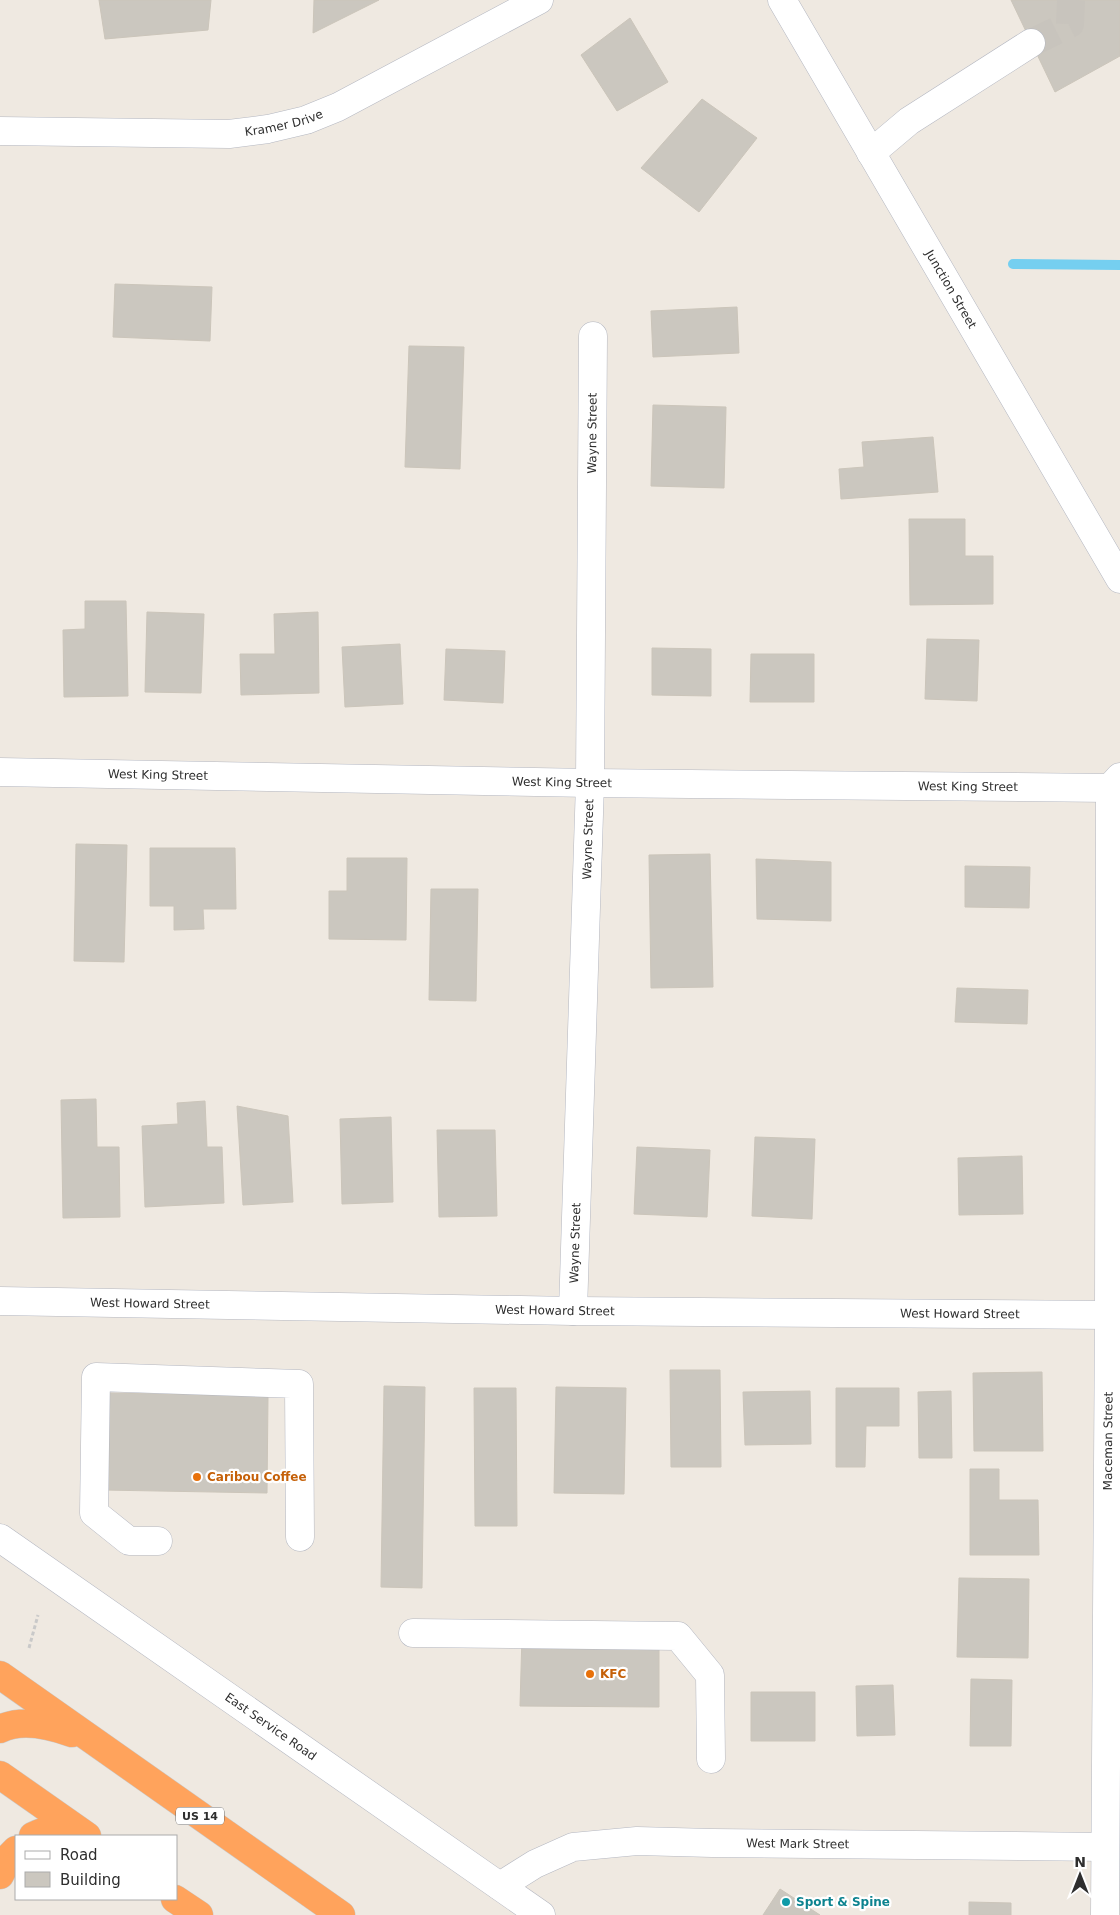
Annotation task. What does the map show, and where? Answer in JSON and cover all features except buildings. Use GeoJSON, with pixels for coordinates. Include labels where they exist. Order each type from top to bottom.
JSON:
{"type":"FeatureCollection","features":[{"type":"Feature","properties":{"kind":"highway","name":"US 14"},"geometry":{"type":"LineString","coordinates":[[0,1674],[90,1740],[341,1915]]}},
{"type":"Feature","properties":{"kind":"highway"},"geometry":{"type":"LineString","coordinates":[[0,1729],[22,1724],[40,1724],[61,1729],[90,1740]]}},
{"type":"Feature","properties":{"kind":"highway"},"geometry":{"type":"LineString","coordinates":[[0,1776],[84,1835]]}},
{"type":"Feature","properties":{"kind":"highway"},"geometry":{"type":"LineString","coordinates":[[35,1835],[41,1832],[60,1829],[84,1835]]}},
{"type":"Feature","properties":{"kind":"highway"},"geometry":{"type":"LineString","coordinates":[[0,1875],[9,1857],[15,1851]]}},
{"type":"Feature","properties":{"kind":"highway"},"geometry":{"type":"LineString","coordinates":[[177,1900],[199,1915]]}},
{"type":"Feature","properties":{"kind":"street","name":"Kramer Drive"},"geometry":{"type":"LineString","coordinates":[[0,131],[229,134],[268,129],[306,120],[338,107],[539,0]]}},
{"type":"Feature","properties":{"kind":"street","name":"Junction Street"},"geometry":{"type":"LineString","coordinates":[[782,0],[1120,578]]}},
{"type":"Feature","properties":{"kind":"street"},"geometry":{"type":"LineString","coordinates":[[871,153],[909,121],[1031,43]]}},
{"type":"Feature","properties":{"kind":"street","name":"Wayne Street"},"geometry":{"type":"LineString","coordinates":[[573,1311],[590,783],[593,336]]}},
{"type":"Feature","properties":{"kind":"street","name":"West King Street"},"geometry":{"type":"LineString","coordinates":[[0,772],[590,783],[1115,783]]}},
{"type":"Feature","properties":{"kind":"street","name":"Maceman Street"},"geometry":{"type":"LineString","coordinates":[[1105,1915],[1114,1442],[1110,1315],[1115,783]]}},
{"type":"Feature","properties":{"kind":"street","name":"West Howard Street"},"geometry":{"type":"LineString","coordinates":[[0,1301],[573,1311],[1110,1315]]}},
{"type":"Feature","properties":{"kind":"street"},"geometry":{"type":"LineString","coordinates":[[158,1541],[129,1541],[94,1513],[96,1377],[299,1384],[300,1537]]}},
{"type":"Feature","properties":{"kind":"street","name":"East Service Road"},"geometry":{"type":"LineString","coordinates":[[0,1538],[541,1915]]}},
{"type":"Feature","properties":{"kind":"street"},"geometry":{"type":"LineString","coordinates":[[413,1633],[678,1636],[710,1675],[711,1759]]}},
{"type":"Feature","properties":{"kind":"street","name":"West Mark Street"},"geometry":{"type":"LineString","coordinates":[[500,1886],[535,1864],[573,1847],[628,1841],[1105,1847]]}},
{"type":"Feature","properties":{"kind":"path"},"geometry":{"type":"LineString","coordinates":[[29,1648],[38,1615]]}},
{"type":"Feature","properties":{"kind":"waterway"},"geometry":{"type":"LineString","coordinates":[[1013,264],[1120,265]]}},
{"type":"Feature","properties":{"kind":"tunnel"},"geometry":{"type":"LineString","coordinates":[[1031,43],[1070,24],[1071,0]]}},
{"type":"Feature","properties":{"kind":"place","name":"Caribou Coffee"},"geometry":{"type":"Point","coordinates":[197,1477]}},
{"type":"Feature","properties":{"kind":"place","name":"KFC"},"geometry":{"type":"Point","coordinates":[590,1674]}},
{"type":"Feature","properties":{"kind":"place","name":"Sport & Spine"},"geometry":{"type":"Point","coordinates":[786,1902]}}]}
